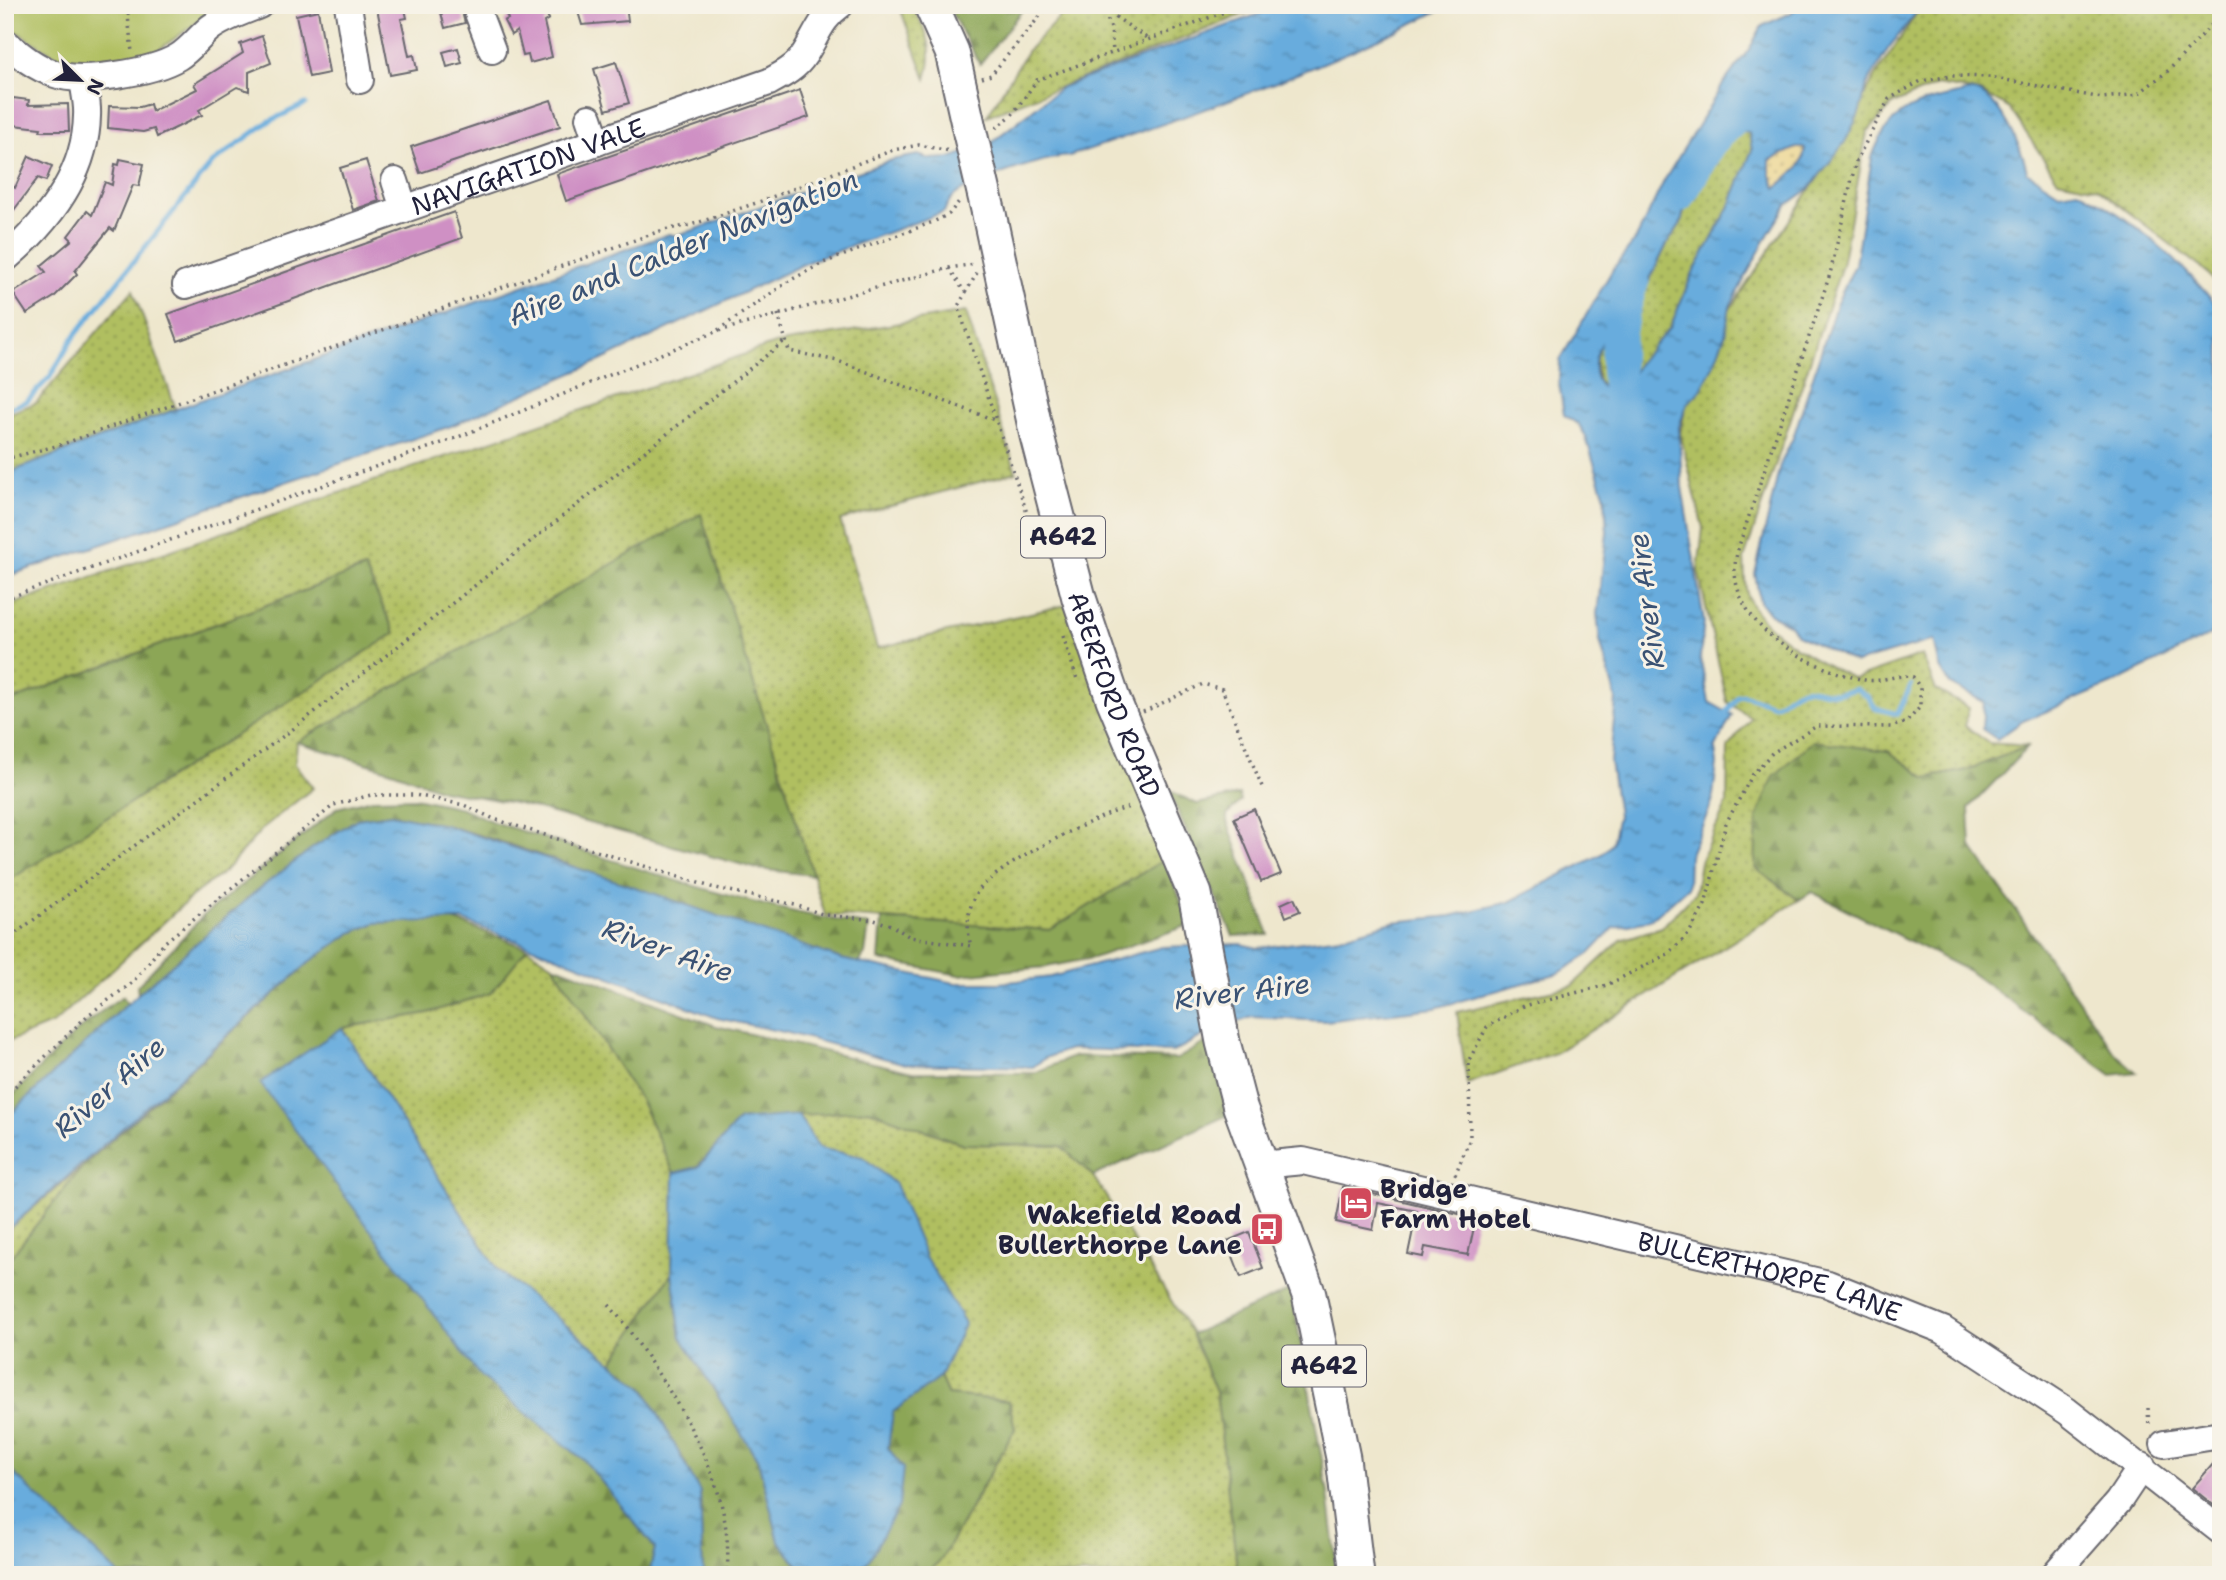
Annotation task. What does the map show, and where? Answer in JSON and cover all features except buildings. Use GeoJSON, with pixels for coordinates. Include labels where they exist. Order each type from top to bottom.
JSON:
{"type":"FeatureCollection","features":[{"type":"Feature","properties":{"kind":"main road","name":"A642"},"geometry":{"type":"LineString","coordinates":[[931,5],[952,52],[972,138]]}},
{"type":"Feature","properties":{"kind":"main road","name":"ABERFORD ROAD"},"geometry":{"type":"LineString","coordinates":[[972,138],[1037,436],[1079,598],[1122,721],[1195,894],[1223,1042],[1240,1107],[1261,1165]]}},
{"type":"Feature","properties":{"kind":"main road","name":"A642"},"geometry":{"type":"LineString","coordinates":[[1261,1165],[1310,1295],[1343,1458],[1357,1575]]}},
{"type":"Feature","properties":{"kind":"street"},"geometry":{"type":"LineString","coordinates":[[5,43],[25,60],[57,75],[83,78],[133,71],[177,58],[213,26],[259,5]]}},
{"type":"Feature","properties":{"kind":"street"},"geometry":{"type":"LineString","coordinates":[[348,5],[360,80]]}},
{"type":"Feature","properties":{"kind":"street"},"geometry":{"type":"LineString","coordinates":[[475,5],[492,50]]}},
{"type":"Feature","properties":{"kind":"street","name":"NAVIGATION VALE"},"geometry":{"type":"LineString","coordinates":[[186,285],[404,209],[593,130],[769,82],[790,71],[803,57],[817,29],[840,5]]}},
{"type":"Feature","properties":{"kind":"street"},"geometry":{"type":"LineString","coordinates":[[5,259],[36,230],[72,182],[82,153],[87,115],[83,78]]}},
{"type":"Feature","properties":{"kind":"street"},"geometry":{"type":"LineString","coordinates":[[395,181],[404,209]]}},
{"type":"Feature","properties":{"kind":"street","name":"BULLERTHORPE LANE"},"geometry":{"type":"LineString","coordinates":[[1261,1165],[1303,1161],[1828,1284],[1881,1302],[1943,1330],[2067,1411],[2142,1466],[2221,1531]]}},
{"type":"Feature","properties":{"kind":"street"},"geometry":{"type":"LineString","coordinates":[[2164,1444],[2221,1435]]}},
{"type":"Feature","properties":{"kind":"street"},"geometry":{"type":"LineString","coordinates":[[2054,1575],[2118,1502],[2142,1466]]}},
{"type":"Feature","properties":{"kind":"path"},"geometry":{"type":"LineString","coordinates":[[118,5],[127,5],[133,71]]}},
{"type":"Feature","properties":{"kind":"path"},"geometry":{"type":"LineString","coordinates":[[991,75],[1049,5]]}},
{"type":"Feature","properties":{"kind":"path"},"geometry":{"type":"LineString","coordinates":[[1098,5],[1149,39]]}},
{"type":"Feature","properties":{"kind":"path"},"geometry":{"type":"LineString","coordinates":[[5,458],[60,445],[663,230],[691,225],[770,198],[893,150],[919,145],[937,150],[972,138],[1012,115],[1037,80],[1244,5]]}},
{"type":"Feature","properties":{"kind":"path"},"geometry":{"type":"LineString","coordinates":[[1104,11],[1111,28],[1113,52]]}},
{"type":"Feature","properties":{"kind":"path"},"geometry":{"type":"LineString","coordinates":[[1447,1195],[1470,1139],[1468,1073],[1471,1051],[1487,1027],[1524,1006],[1607,985],[1668,954],[1689,933],[1706,905],[1726,823],[1738,796],[1772,753],[1795,736],[1816,726],[1891,727],[1907,722],[1920,707],[1920,688],[1913,677],[1900,674],[1869,681],[1815,664],[1791,651],[1745,608],[1735,573],[1736,558],[1746,525],[1830,274],[1856,161],[1889,99],[1921,81],[1952,76],[1990,77],[2102,98],[2138,94],[2169,70],[2221,15]]}},
{"type":"Feature","properties":{"kind":"path"},"geometry":{"type":"LineString","coordinates":[[715,332],[789,281],[823,263],[933,222],[949,214],[959,200]]}},
{"type":"Feature","properties":{"kind":"path"},"geometry":{"type":"LineString","coordinates":[[5,599],[456,438],[715,332],[949,268],[999,263]]}},
{"type":"Feature","properties":{"kind":"path"},"geometry":{"type":"LineString","coordinates":[[949,268],[964,290]]}},
{"type":"Feature","properties":{"kind":"path"},"geometry":{"type":"LineString","coordinates":[[778,314],[789,351],[838,361],[998,421]]}},
{"type":"Feature","properties":{"kind":"path"},"geometry":{"type":"LineString","coordinates":[[5,941],[293,729],[786,340]]}},
{"type":"Feature","properties":{"kind":"path"},"geometry":{"type":"LineString","coordinates":[[1122,721],[1203,684],[1214,684],[1222,690],[1263,789]]}},
{"type":"Feature","properties":{"kind":"path"},"geometry":{"type":"LineString","coordinates":[[5,1096],[88,1014],[132,983],[165,942],[250,876],[270,854],[334,805],[371,795],[415,795],[454,802],[494,819],[711,887],[795,905],[825,915],[874,920],[891,925],[910,937],[971,946],[966,929],[978,891],[1004,869],[1108,812],[1129,807]]}},
{"type":"Feature","properties":{"kind":"path"},"geometry":{"type":"LineString","coordinates":[[609,1305],[626,1325],[695,1433],[721,1499],[726,1520],[727,1575]]}},
{"type":"Feature","properties":{"kind":"green space"},"geometry":{"type":"Polygon","coordinates":[[[5,5],[222,5],[154,53],[128,60],[63,60],[5,25],[5,5]]]}},
{"type":"Feature","properties":{"kind":"green space"},"geometry":{"type":"Polygon","coordinates":[[[899,5],[912,5],[926,32],[930,59],[926,79],[899,5]]]}},
{"type":"Feature","properties":{"kind":"green space"},"geometry":{"type":"Polygon","coordinates":[[[947,5],[1026,5],[980,64],[947,5]]]}},
{"type":"Feature","properties":{"kind":"green space"},"geometry":{"type":"Polygon","coordinates":[[[1071,5],[1267,5],[987,116],[1028,50],[1071,5]]]}},
{"type":"Feature","properties":{"kind":"green space"},"geometry":{"type":"Polygon","coordinates":[[[1922,5],[2221,5],[2221,291],[2208,273],[2097,188],[2058,180],[2010,109],[1980,92],[1937,85],[1893,104],[1867,132],[1842,265],[1744,559],[1745,584],[1755,610],[1794,646],[1854,679],[1922,655],[1936,690],[1969,708],[1965,726],[1989,743],[2029,746],[1967,770],[1926,778],[1888,751],[1755,868],[1799,900],[1555,1053],[1467,1084],[1457,1012],[1572,986],[1621,940],[1662,927],[1695,893],[1700,862],[1727,803],[1728,747],[1751,718],[1727,702],[1698,571],[1703,528],[1680,433],[1696,360],[1819,176],[1878,72],[1922,5]]]}},
{"type":"Feature","properties":{"kind":"green space"},"geometry":{"type":"Polygon","coordinates":[[[1733,130],[1749,133],[1752,150],[1729,208],[1691,277],[1670,328],[1638,363],[1633,374],[1614,392],[1608,392],[1598,381],[1595,356],[1599,346],[1628,318],[1631,306],[1642,296],[1667,244],[1681,223],[1689,189],[1709,172],[1703,156],[1715,140],[1733,130]]]}},
{"type":"Feature","properties":{"kind":"green space"},"geometry":{"type":"Polygon","coordinates":[[[133,290],[176,409],[5,474],[5,415],[36,403],[133,290]]]}},
{"type":"Feature","properties":{"kind":"green space"},"geometry":{"type":"Polygon","coordinates":[[[966,312],[1016,472],[840,520],[877,648],[1066,605],[1165,859],[1050,930],[825,915],[701,515],[297,742],[295,764],[313,788],[264,827],[224,872],[197,892],[54,1023],[5,1043],[5,883],[395,633],[364,568],[5,703],[5,607],[775,344],[966,312]]]}},
{"type":"Feature","properties":{"kind":"green space"},"geometry":{"type":"Polygon","coordinates":[[[701,514],[813,875],[758,869],[519,804],[442,790],[395,772],[297,742],[701,514]]]}},
{"type":"Feature","properties":{"kind":"green space"},"geometry":{"type":"Polygon","coordinates":[[[365,568],[395,633],[5,883],[5,703],[365,568]]]}},
{"type":"Feature","properties":{"kind":"green space"},"geometry":{"type":"Polygon","coordinates":[[[1813,741],[1888,751],[1926,778],[1967,770],[2029,746],[1969,808],[1971,846],[2115,1053],[2136,1072],[2112,1075],[1967,970],[1812,892],[1799,900],[1755,868],[1757,818],[1774,776],[1813,741]]]}},
{"type":"Feature","properties":{"kind":"green space"},"geometry":{"type":"Polygon","coordinates":[[[1168,790],[1197,804],[1239,795],[1241,801],[1227,815],[1227,821],[1269,935],[1233,936],[1168,790]]]}},
{"type":"Feature","properties":{"kind":"green space"},"geometry":{"type":"Polygon","coordinates":[[[415,798],[462,808],[493,822],[726,895],[869,925],[865,954],[859,963],[841,959],[505,843],[445,825],[391,814],[357,819],[310,850],[254,893],[138,994],[137,986],[204,915],[337,808],[372,799],[415,798]]]}},
{"type":"Feature","properties":{"kind":"green space"},"geometry":{"type":"Polygon","coordinates":[[[1165,859],[1190,925],[1093,958],[1046,967],[959,975],[879,960],[882,919],[1050,930],[1165,859]]]}},
{"type":"Feature","properties":{"kind":"green space"},"geometry":{"type":"Polygon","coordinates":[[[451,919],[527,948],[491,993],[428,1013],[342,1028],[480,1376],[585,1461],[655,1548],[649,1575],[119,1575],[5,1465],[5,1264],[84,1165],[312,960],[351,933],[375,923],[451,919]]]}},
{"type":"Feature","properties":{"kind":"green space"},"geometry":{"type":"Polygon","coordinates":[[[527,948],[553,965],[641,1101],[674,1173],[672,1273],[612,1363],[498,1270],[342,1028],[428,1013],[491,993],[527,948]]]}},
{"type":"Feature","properties":{"kind":"green space"},"geometry":{"type":"Polygon","coordinates":[[[553,965],[716,1026],[912,1072],[1034,1073],[1075,1056],[1177,1059],[1208,1041],[1228,1115],[1093,1176],[1061,1146],[963,1144],[869,1110],[739,1120],[698,1167],[674,1173],[641,1101],[553,965]]]}},
{"type":"Feature","properties":{"kind":"green space"},"geometry":{"type":"Polygon","coordinates":[[[123,996],[127,1004],[5,1119],[5,1103],[76,1033],[123,996]]]}},
{"type":"Feature","properties":{"kind":"green space"},"geometry":{"type":"Polygon","coordinates":[[[869,1110],[963,1144],[1061,1146],[1093,1176],[1192,1334],[1216,1392],[1238,1575],[926,1575],[941,1560],[1015,1429],[1009,1401],[948,1395],[940,1377],[964,1323],[862,1157],[819,1149],[798,1115],[869,1110]]]}},
{"type":"Feature","properties":{"kind":"green space"},"geometry":{"type":"Polygon","coordinates":[[[84,1165],[5,1264],[5,1232],[84,1165]]]}},
{"type":"Feature","properties":{"kind":"green space"},"geometry":{"type":"Polygon","coordinates":[[[672,1273],[681,1337],[758,1460],[779,1541],[806,1575],[703,1575],[700,1492],[612,1363],[672,1273]]]}},
{"type":"Feature","properties":{"kind":"green space"},"geometry":{"type":"Polygon","coordinates":[[[1291,1290],[1328,1493],[1338,1575],[1238,1575],[1216,1392],[1192,1334],[1291,1290]]]}},
{"type":"Feature","properties":{"kind":"green space"},"geometry":{"type":"Polygon","coordinates":[[[940,1377],[948,1395],[1009,1401],[1015,1429],[941,1560],[926,1575],[854,1575],[869,1560],[903,1468],[888,1448],[893,1411],[940,1377]]]}},
{"type":"Feature","properties":{"kind":"sand"},"geometry":{"type":"Polygon","coordinates":[[[1796,148],[1805,148],[1803,159],[1798,168],[1776,188],[1770,173],[1770,160],[1796,148]]]}},
{"type":"Feature","properties":{"kind":"water","name":"Aire and Calder Navigation"},"geometry":{"type":"Polygon","coordinates":[[[1283,5],[1450,5],[1357,49],[1262,88],[1118,140],[1026,166],[972,185],[952,198],[944,212],[810,261],[600,361],[451,426],[5,577],[5,474],[198,401],[669,234],[677,236],[892,160],[918,155],[930,159],[950,158],[989,144],[1062,87],[1283,5]]]}},
{"type":"Feature","properties":{"kind":"water"},"geometry":{"type":"Polygon","coordinates":[[[1799,5],[1922,5],[1888,49],[1867,85],[1859,114],[1845,142],[1809,189],[1787,205],[1769,233],[1730,306],[1725,335],[1713,366],[1701,390],[1687,404],[1679,427],[1682,487],[1704,622],[1700,657],[1709,702],[1732,715],[1715,749],[1717,764],[1712,803],[1689,856],[1688,887],[1656,916],[1643,922],[1614,928],[1589,954],[1559,973],[1435,1008],[1325,1021],[1252,1017],[1208,1033],[1173,1052],[1070,1049],[1045,1058],[1033,1067],[906,1064],[788,1033],[717,1018],[462,920],[375,923],[351,933],[312,960],[5,1232],[5,1119],[138,994],[254,893],[310,850],[357,819],[391,814],[445,825],[641,889],[841,959],[955,983],[1000,983],[1051,977],[1162,947],[1240,944],[1258,948],[1340,937],[1393,922],[1451,916],[1509,902],[1602,854],[1612,844],[1618,815],[1610,761],[1616,699],[1600,641],[1597,614],[1607,532],[1605,497],[1585,435],[1579,425],[1564,415],[1559,383],[1560,360],[1613,269],[1636,239],[1664,181],[1723,84],[1750,48],[1762,26],[1791,13],[1799,5]],[[1733,130],[1715,140],[1703,156],[1709,172],[1689,189],[1681,223],[1667,244],[1642,296],[1632,306],[1631,318],[1612,330],[1598,351],[1595,374],[1600,384],[1609,392],[1614,392],[1633,374],[1638,363],[1670,328],[1691,277],[1729,208],[1752,150],[1749,133],[1733,130]],[[1796,148],[1770,160],[1770,173],[1776,188],[1798,168],[1803,159],[1805,148],[1796,148]]]}},
{"type":"Feature","properties":{"kind":"water"},"geometry":{"type":"Polygon","coordinates":[[[1971,91],[1981,94],[2000,111],[2014,136],[2027,172],[2059,193],[2078,190],[2118,214],[2174,259],[2221,311],[2221,630],[2112,684],[2023,721],[1997,739],[1982,729],[1984,702],[1950,684],[1940,668],[1934,640],[1856,663],[1797,635],[1790,625],[1770,614],[1760,602],[1755,574],[1780,465],[1793,438],[1836,305],[1855,265],[1872,157],[1880,139],[1898,116],[1910,109],[1971,91]]]}},
{"type":"Feature","properties":{"kind":"water"},"geometry":{"type":"Polygon","coordinates":[[[342,1028],[498,1270],[644,1388],[700,1492],[703,1575],[649,1575],[655,1548],[585,1461],[480,1376],[260,1083],[342,1028]]]}},
{"type":"Feature","properties":{"kind":"water"},"geometry":{"type":"Polygon","coordinates":[[[798,1115],[819,1148],[863,1157],[895,1184],[926,1258],[965,1323],[940,1377],[893,1412],[888,1448],[903,1468],[899,1506],[869,1560],[854,1575],[806,1575],[779,1541],[758,1460],[681,1337],[672,1273],[674,1173],[698,1167],[739,1120],[798,1115]]]}},
{"type":"Feature","properties":{"kind":"water"},"geometry":{"type":"Polygon","coordinates":[[[5,1465],[119,1575],[5,1575],[5,1465]]]}},
{"type":"Feature","properties":{"kind":"waterway"},"geometry":{"type":"LineString","coordinates":[[5,410],[27,401],[50,377],[73,338],[212,163],[268,122],[305,104]]}},
{"type":"Feature","properties":{"kind":"waterway","name":"River Aire"},"geometry":{"type":"LineString","coordinates":[[1679,196],[1711,141],[1737,116]]}},
{"type":"Feature","properties":{"kind":"waterway","name":"River Aire"},"geometry":{"type":"LineString","coordinates":[[1625,433],[1617,356],[1621,320],[1633,280]]}},
{"type":"Feature","properties":{"kind":"waterway"},"geometry":{"type":"LineString","coordinates":[[1725,714],[1738,696],[1744,695],[1774,705],[1795,691],[1805,689],[1830,693],[1856,689],[1868,697],[1875,708],[1897,714],[1911,686]]}},
{"type":"Feature","properties":{"kind":"place","name":"Bridge Farm Hotel"},"geometry":{"type":"Point","coordinates":[1356,1203]}},
{"type":"Feature","properties":{"kind":"place","name":"Wakefield Road Bullerthorpe Lane"},"geometry":{"type":"Point","coordinates":[1267,1229]}}]}
